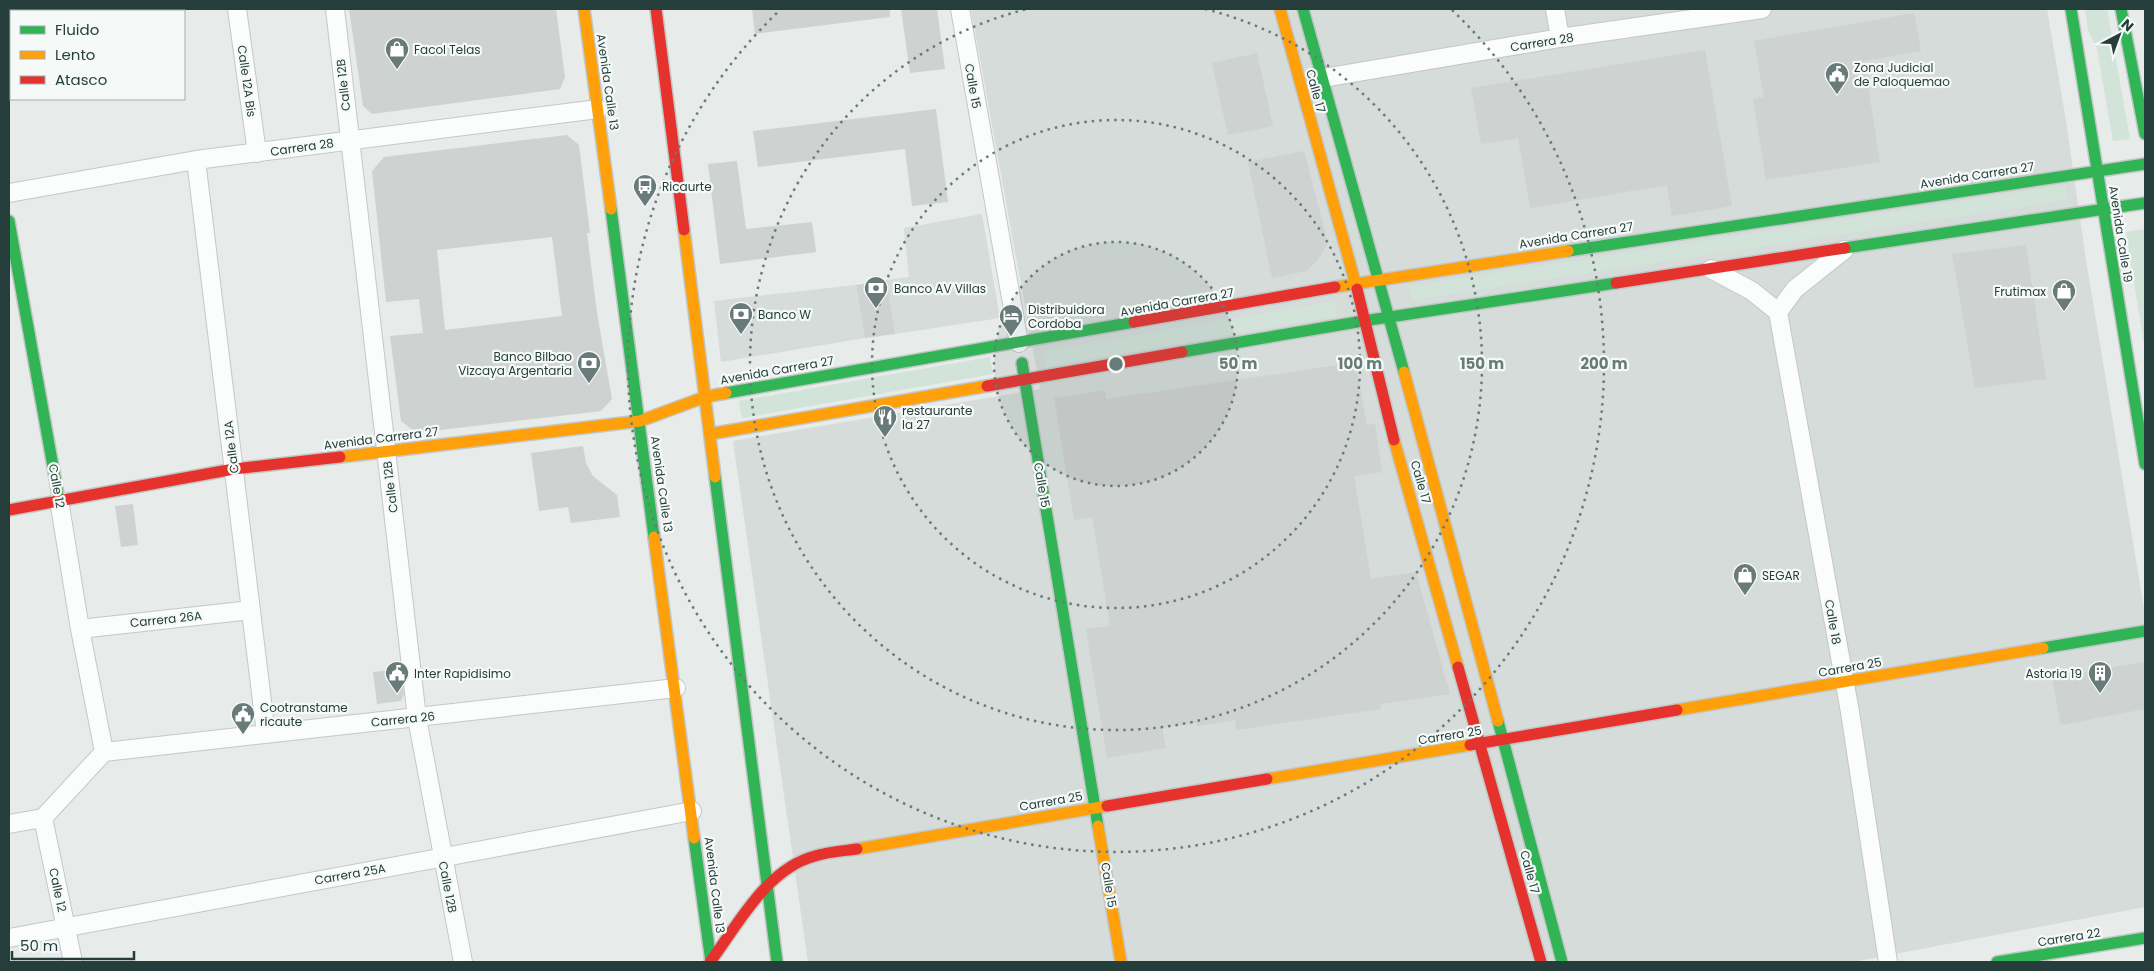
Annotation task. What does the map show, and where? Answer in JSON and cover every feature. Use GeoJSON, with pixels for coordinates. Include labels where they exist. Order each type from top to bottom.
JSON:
{"type":"FeatureCollection","features":[{"type":"Feature","properties":{"kind":"main road","name":"Avenida Calle 13"},"geometry":{"type":"LineString","coordinates":[[584,9],[640,422],[668,690],[692,812],[710,962]]}},
{"type":"Feature","properties":{"kind":"main road"},"geometry":{"type":"LineString","coordinates":[[656,9],[777,962]]}},
{"type":"Feature","properties":{"kind":"main road","name":"Calle 17"},"geometry":{"type":"LineString","coordinates":[[1280,9],[1355,284],[1363,321],[1541,962]]}},
{"type":"Feature","properties":{"kind":"main road","name":"Calle 17"},"geometry":{"type":"LineString","coordinates":[[1303,9],[1379,279],[1504,739],[1562,962]]}},
{"type":"Feature","properties":{"kind":"main road","name":"Avenida Calle 19"},"geometry":{"type":"LineString","coordinates":[[2071,9],[2102,210],[2145,464]]}},
{"type":"Feature","properties":{"kind":"main road"},"geometry":{"type":"LineString","coordinates":[[2121,9],[2145,134]]}},
{"type":"Feature","properties":{"kind":"main road"},"geometry":{"type":"LineString","coordinates":[[2134,75],[2145,98]]}},
{"type":"Feature","properties":{"kind":"main road","name":"Avenida Carrera 27"},"geometry":{"type":"LineString","coordinates":[[9,510],[234,469],[640,422],[705,397],[1379,279],[2145,164]]}},
{"type":"Feature","properties":{"kind":"main road"},"geometry":{"type":"LineString","coordinates":[[710,434],[1363,321],[2145,203]]}},
{"type":"Feature","properties":{"kind":"main road","name":"Calle 12"},"geometry":{"type":"LineString","coordinates":[[9,221],[59,500]]}},
{"type":"Feature","properties":{"kind":"main road","name":"Calle 15"},"geometry":{"type":"LineString","coordinates":[[1019,343],[1097,807],[1121,962]]}},
{"type":"Feature","properties":{"kind":"main road","name":"Carrera 25"},"geometry":{"type":"LineString","coordinates":[[710,962],[768,884],[787,868],[814,856],[2145,631]]}},
{"type":"Feature","properties":{"kind":"main road","name":"Carrera 22"},"geometry":{"type":"LineString","coordinates":[[1998,962],[2145,938]]}},
{"type":"Feature","properties":{"kind":"street","name":"Calle 12A Bis"},"geometry":{"type":"LineString","coordinates":[[237,9],[257,153]]}},
{"type":"Feature","properties":{"kind":"street","name":"Calle 12B"},"geometry":{"type":"LineString","coordinates":[[336,9],[349,140],[417,718],[463,962]]}},
{"type":"Feature","properties":{"kind":"street","name":"Calle 15"},"geometry":{"type":"LineString","coordinates":[[960,9],[1019,343]]}},
{"type":"Feature","properties":{"kind":"street"},"geometry":{"type":"LineString","coordinates":[[1555,9],[1560,38]]}},
{"type":"Feature","properties":{"kind":"street","name":"Carrera 28"},"geometry":{"type":"LineString","coordinates":[[1322,78],[1560,38],[1762,9]]}},
{"type":"Feature","properties":{"kind":"street","name":"Carrera 28"},"geometry":{"type":"LineString","coordinates":[[9,193],[196,160],[598,109]]}},
{"type":"Feature","properties":{"kind":"street","name":"Calle 12A"},"geometry":{"type":"LineString","coordinates":[[196,160],[266,734]]}},
{"type":"Feature","properties":{"kind":"street"},"geometry":{"type":"LineString","coordinates":[[1712,269],[1752,291],[1778,312],[1795,289],[1846,248]]}},
{"type":"Feature","properties":{"kind":"street","name":"Calle 18"},"geometry":{"type":"LineString","coordinates":[[1778,312],[1843,682],[1850,712],[1888,962]]}},
{"type":"Feature","properties":{"kind":"street","name":"Calle 12"},"geometry":{"type":"LineString","coordinates":[[59,500],[80,629],[104,752]]}},
{"type":"Feature","properties":{"kind":"street","name":"Carrera 26A"},"geometry":{"type":"LineString","coordinates":[[80,629],[251,610]]}},
{"type":"Feature","properties":{"kind":"street","name":"Carrera 26"},"geometry":{"type":"LineString","coordinates":[[104,752],[668,690]]}},
{"type":"Feature","properties":{"kind":"street"},"geometry":{"type":"LineString","coordinates":[[9,824],[43,818],[104,752]]}},
{"type":"Feature","properties":{"kind":"street","name":"Carrera 25A"},"geometry":{"type":"LineString","coordinates":[[9,938],[692,812]]}},
{"type":"Feature","properties":{"kind":"street","name":"Calle 12"},"geometry":{"type":"LineString","coordinates":[[43,818],[73,962]]}},
{"type":"Feature","properties":{"kind":"shaded area"},"geometry":{"type":"Polygon","coordinates":[[[971,9],[2047,9],[2066,121],[2086,260],[2145,615],[2145,907],[1852,962],[808,962],[733,441],[1040,389],[971,9]]]}},
{"type":"Feature","properties":{"kind":"shaded area"},"geometry":{"type":"Polygon","coordinates":[[[2085,9],[2107,9],[2130,139],[2113,141],[2097,49],[2088,30],[2085,9]]]}},
{"type":"Feature","properties":{"kind":"shaded area"},"geometry":{"type":"Polygon","coordinates":[[[2065,185],[2067,200],[1412,300],[1410,286],[2065,185]]]}},
{"type":"Feature","properties":{"kind":"shaded area"},"geometry":{"type":"Polygon","coordinates":[[[982,214],[1000,318],[895,334],[887,280],[909,277],[904,228],[982,214]]]}},
{"type":"Feature","properties":{"kind":"shaded area"},"geometry":{"type":"Polygon","coordinates":[[[2145,229],[2145,351],[2126,232],[2145,229]]]}},
{"type":"Feature","properties":{"kind":"shaded area"},"geometry":{"type":"Polygon","coordinates":[[[856,285],[865,338],[721,362],[714,301],[856,285]]]}},
{"type":"Feature","properties":{"kind":"shaded area"},"geometry":{"type":"Polygon","coordinates":[[[1335,301],[1337,316],[1047,366],[1044,351],[1335,301]]]}},
{"type":"Feature","properties":{"kind":"shaded area"},"geometry":{"type":"Polygon","coordinates":[[[990,357],[993,374],[742,418],[739,401],[990,357]]]}},
{"type":"Feature","properties":{"kind":"building"},"geometry":{"type":"Polygon","coordinates":[[[349,9],[556,9],[565,77],[560,89],[372,114],[363,106],[349,9]]]}},
{"type":"Feature","properties":{"kind":"building"},"geometry":{"type":"Polygon","coordinates":[[[752,9],[890,9],[890,17],[755,34],[752,9]]]}},
{"type":"Feature","properties":{"kind":"building"},"geometry":{"type":"Polygon","coordinates":[[[901,9],[937,9],[945,69],[910,73],[901,9]]]}},
{"type":"Feature","properties":{"kind":"building"},"geometry":{"type":"Polygon","coordinates":[[[1914,13],[1921,51],[1864,61],[1880,162],[1766,180],[1753,99],[1764,97],[1754,41],[1914,13]]]}},
{"type":"Feature","properties":{"kind":"building"},"geometry":{"type":"Polygon","coordinates":[[[1705,50],[1732,206],[1672,216],[1667,185],[1530,208],[1518,138],[1481,144],[1471,88],[1705,50]]]}},
{"type":"Feature","properties":{"kind":"building"},"geometry":{"type":"Polygon","coordinates":[[[1257,53],[1273,126],[1228,135],[1212,63],[1257,53]]]}},
{"type":"Feature","properties":{"kind":"building"},"geometry":{"type":"Polygon","coordinates":[[[936,109],[948,202],[912,206],[905,149],[758,167],[753,131],[936,109]]]}},
{"type":"Feature","properties":{"kind":"building"},"geometry":{"type":"Polygon","coordinates":[[[567,135],[579,145],[590,233],[587,233],[597,313],[612,399],[601,411],[416,433],[401,421],[390,336],[423,333],[419,299],[386,302],[372,171],[384,157],[567,135]],[[552,237],[437,250],[445,330],[562,316],[552,237]]]}},
{"type":"Feature","properties":{"kind":"building"},"geometry":{"type":"Polygon","coordinates":[[[1304,151],[1328,243],[1317,261],[1306,271],[1272,278],[1248,162],[1304,151]]]}},
{"type":"Feature","properties":{"kind":"building"},"geometry":{"type":"Polygon","coordinates":[[[737,161],[746,229],[812,222],[816,252],[720,264],[708,164],[737,161]]]}},
{"type":"Feature","properties":{"kind":"building"},"geometry":{"type":"Polygon","coordinates":[[[2026,245],[2046,379],[1975,388],[1952,254],[2026,245]]]}},
{"type":"Feature","properties":{"kind":"building","name":"Banco AV Villas"},"geometry":{"type":"Polygon","coordinates":[[[887,280],[895,334],[865,338],[856,285],[887,280]]]}},
{"type":"Feature","properties":{"kind":"building"},"geometry":{"type":"Polygon","coordinates":[[[1345,364],[1352,368],[1358,376],[1367,425],[1375,424],[1382,472],[1354,476],[1371,579],[1416,572],[1450,694],[1380,704],[1381,709],[1236,730],[1235,720],[1197,726],[1196,723],[1162,728],[1166,748],[1107,758],[1086,629],[1110,626],[1092,517],[1074,520],[1054,398],[1105,390],[1106,399],[1345,364]]]}},
{"type":"Feature","properties":{"kind":"building"},"geometry":{"type":"Polygon","coordinates":[[[583,446],[586,463],[593,476],[617,495],[620,517],[571,523],[568,507],[539,511],[531,453],[583,446]]]}},
{"type":"Feature","properties":{"kind":"building"},"geometry":{"type":"Polygon","coordinates":[[[133,504],[138,545],[121,547],[115,506],[133,504]]]}},
{"type":"Feature","properties":{"kind":"building","name":"Astoria 19"},"geometry":{"type":"Polygon","coordinates":[[[2143,662],[2145,709],[2061,725],[2052,678],[2143,662]]]}},
{"type":"Feature","properties":{"kind":"building"},"geometry":{"type":"Polygon","coordinates":[[[401,669],[404,694],[401,701],[377,704],[373,672],[401,669]]]}},
{"type":"Feature","properties":{"kind":"traffic: fast"},"geometry":{"type":"LineString","coordinates":[[1303,9],[1404,372]]}},
{"type":"Feature","properties":{"kind":"traffic: fast"},"geometry":{"type":"LineString","coordinates":[[2071,9],[2145,464]]}},
{"type":"Feature","properties":{"kind":"traffic: fast"},"geometry":{"type":"LineString","coordinates":[[2121,9],[2145,134]]}},
{"type":"Feature","properties":{"kind":"traffic: fast"},"geometry":{"type":"LineString","coordinates":[[1568,251],[2145,164]]}},
{"type":"Feature","properties":{"kind":"traffic: fast"},"geometry":{"type":"LineString","coordinates":[[1845,248],[2145,203]]}},
{"type":"Feature","properties":{"kind":"traffic: fast"},"geometry":{"type":"LineString","coordinates":[[611,209],[654,537]]}},
{"type":"Feature","properties":{"kind":"traffic: fast"},"geometry":{"type":"LineString","coordinates":[[9,221],[59,500]]}},
{"type":"Feature","properties":{"kind":"traffic: fast"},"geometry":{"type":"LineString","coordinates":[[1182,352],[1363,321],[1616,283]]}},
{"type":"Feature","properties":{"kind":"traffic: fast"},"geometry":{"type":"LineString","coordinates":[[726,393],[1134,322]]}},
{"type":"Feature","properties":{"kind":"traffic: fast"},"geometry":{"type":"LineString","coordinates":[[1022,363],[1098,826]]}},
{"type":"Feature","properties":{"kind":"traffic: fast"},"geometry":{"type":"LineString","coordinates":[[715,477],[777,962]]}},
{"type":"Feature","properties":{"kind":"traffic: fast"},"geometry":{"type":"LineString","coordinates":[[2043,648],[2145,631]]}},
{"type":"Feature","properties":{"kind":"traffic: fast"},"geometry":{"type":"LineString","coordinates":[[1498,721],[1562,962]]}},
{"type":"Feature","properties":{"kind":"traffic: fast"},"geometry":{"type":"LineString","coordinates":[[694,838],[711,962]]}},
{"type":"Feature","properties":{"kind":"traffic: fast"},"geometry":{"type":"LineString","coordinates":[[1997,962],[2145,938]]}},
{"type":"Feature","properties":{"kind":"traffic: slow"},"geometry":{"type":"LineString","coordinates":[[584,9],[611,209]]}},
{"type":"Feature","properties":{"kind":"traffic: slow"},"geometry":{"type":"LineString","coordinates":[[1280,9],[1357,289]]}},
{"type":"Feature","properties":{"kind":"traffic: slow"},"geometry":{"type":"LineString","coordinates":[[684,230],[715,477]]}},
{"type":"Feature","properties":{"kind":"traffic: slow"},"geometry":{"type":"LineString","coordinates":[[1335,287],[1568,251]]}},
{"type":"Feature","properties":{"kind":"traffic: slow"},"geometry":{"type":"LineString","coordinates":[[1404,372],[1498,721]]}},
{"type":"Feature","properties":{"kind":"traffic: slow"},"geometry":{"type":"LineString","coordinates":[[710,434],[987,386]]}},
{"type":"Feature","properties":{"kind":"traffic: slow"},"geometry":{"type":"LineString","coordinates":[[340,457],[640,421],[705,397],[726,393]]}},
{"type":"Feature","properties":{"kind":"traffic: slow"},"geometry":{"type":"LineString","coordinates":[[1394,440],[1458,667]]}},
{"type":"Feature","properties":{"kind":"traffic: slow"},"geometry":{"type":"LineString","coordinates":[[654,537],[694,838]]}},
{"type":"Feature","properties":{"kind":"traffic: slow"},"geometry":{"type":"LineString","coordinates":[[1677,710],[2043,648]]}},
{"type":"Feature","properties":{"kind":"traffic: slow"},"geometry":{"type":"LineString","coordinates":[[1267,779],[1470,745]]}},
{"type":"Feature","properties":{"kind":"traffic: slow"},"geometry":{"type":"LineString","coordinates":[[857,849],[1107,806]]}},
{"type":"Feature","properties":{"kind":"traffic: slow"},"geometry":{"type":"LineString","coordinates":[[1098,826],[1121,962]]}},
{"type":"Feature","properties":{"kind":"traffic: jam"},"geometry":{"type":"LineString","coordinates":[[656,9],[684,230]]}},
{"type":"Feature","properties":{"kind":"traffic: jam"},"geometry":{"type":"LineString","coordinates":[[1616,283],[1845,248]]}},
{"type":"Feature","properties":{"kind":"traffic: jam"},"geometry":{"type":"LineString","coordinates":[[1134,322],[1335,287]]}},
{"type":"Feature","properties":{"kind":"traffic: jam"},"geometry":{"type":"LineString","coordinates":[[1357,289],[1394,440]]}},
{"type":"Feature","properties":{"kind":"traffic: jam"},"geometry":{"type":"LineString","coordinates":[[987,386],[1182,352]]}},
{"type":"Feature","properties":{"kind":"traffic: jam"},"geometry":{"type":"LineString","coordinates":[[9,510],[234,469],[340,457]]}},
{"type":"Feature","properties":{"kind":"traffic: jam"},"geometry":{"type":"LineString","coordinates":[[1458,667],[1541,962]]}},
{"type":"Feature","properties":{"kind":"traffic: jam"},"geometry":{"type":"LineString","coordinates":[[1470,745],[1677,710]]}},
{"type":"Feature","properties":{"kind":"traffic: jam"},"geometry":{"type":"LineString","coordinates":[[1107,806],[1267,779]]}},
{"type":"Feature","properties":{"kind":"traffic: jam"},"geometry":{"type":"LineString","coordinates":[[710,962],[755,900],[782,873],[798,863],[815,856],[857,849]]}},
{"type":"Feature","properties":{"kind":"place","name":"Facol Telas"},"geometry":{"type":"Point","coordinates":[397,70]}},
{"type":"Feature","properties":{"kind":"place","name":"Zona Judicial de Paloquemao"},"geometry":{"type":"Point","coordinates":[1837,95]}},
{"type":"Feature","properties":{"kind":"place","name":"Ricaurte"},"geometry":{"type":"Point","coordinates":[645,207]}},
{"type":"Feature","properties":{"kind":"place","name":"Banco AV Villas"},"geometry":{"type":"Point","coordinates":[876,309]}},
{"type":"Feature","properties":{"kind":"place","name":"Frutimax"},"geometry":{"type":"Point","coordinates":[2064,312]}},
{"type":"Feature","properties":{"kind":"place","name":"Banco W"},"geometry":{"type":"Point","coordinates":[741,335]}},
{"type":"Feature","properties":{"kind":"place","name":"Distribuidora Cordoba"},"geometry":{"type":"Point","coordinates":[1011,337]}},
{"type":"Feature","properties":{"kind":"place","name":"Banco Bilbao Vizcaya Argentaria"},"geometry":{"type":"Point","coordinates":[589,384]}},
{"type":"Feature","properties":{"kind":"place","name":"restaurante la 27"},"geometry":{"type":"Point","coordinates":[885,438]}},
{"type":"Feature","properties":{"kind":"place","name":"SEGAR"},"geometry":{"type":"Point","coordinates":[1745,596]}},
{"type":"Feature","properties":{"kind":"place","name":"Inter Rapidisimo"},"geometry":{"type":"Point","coordinates":[397,694]}},
{"type":"Feature","properties":{"kind":"place","name":"Astoria 19"},"geometry":{"type":"Point","coordinates":[2100,694]}},
{"type":"Feature","properties":{"kind":"place","name":"Cootranstame ricaute"},"geometry":{"type":"Point","coordinates":[243,735]}}]}
